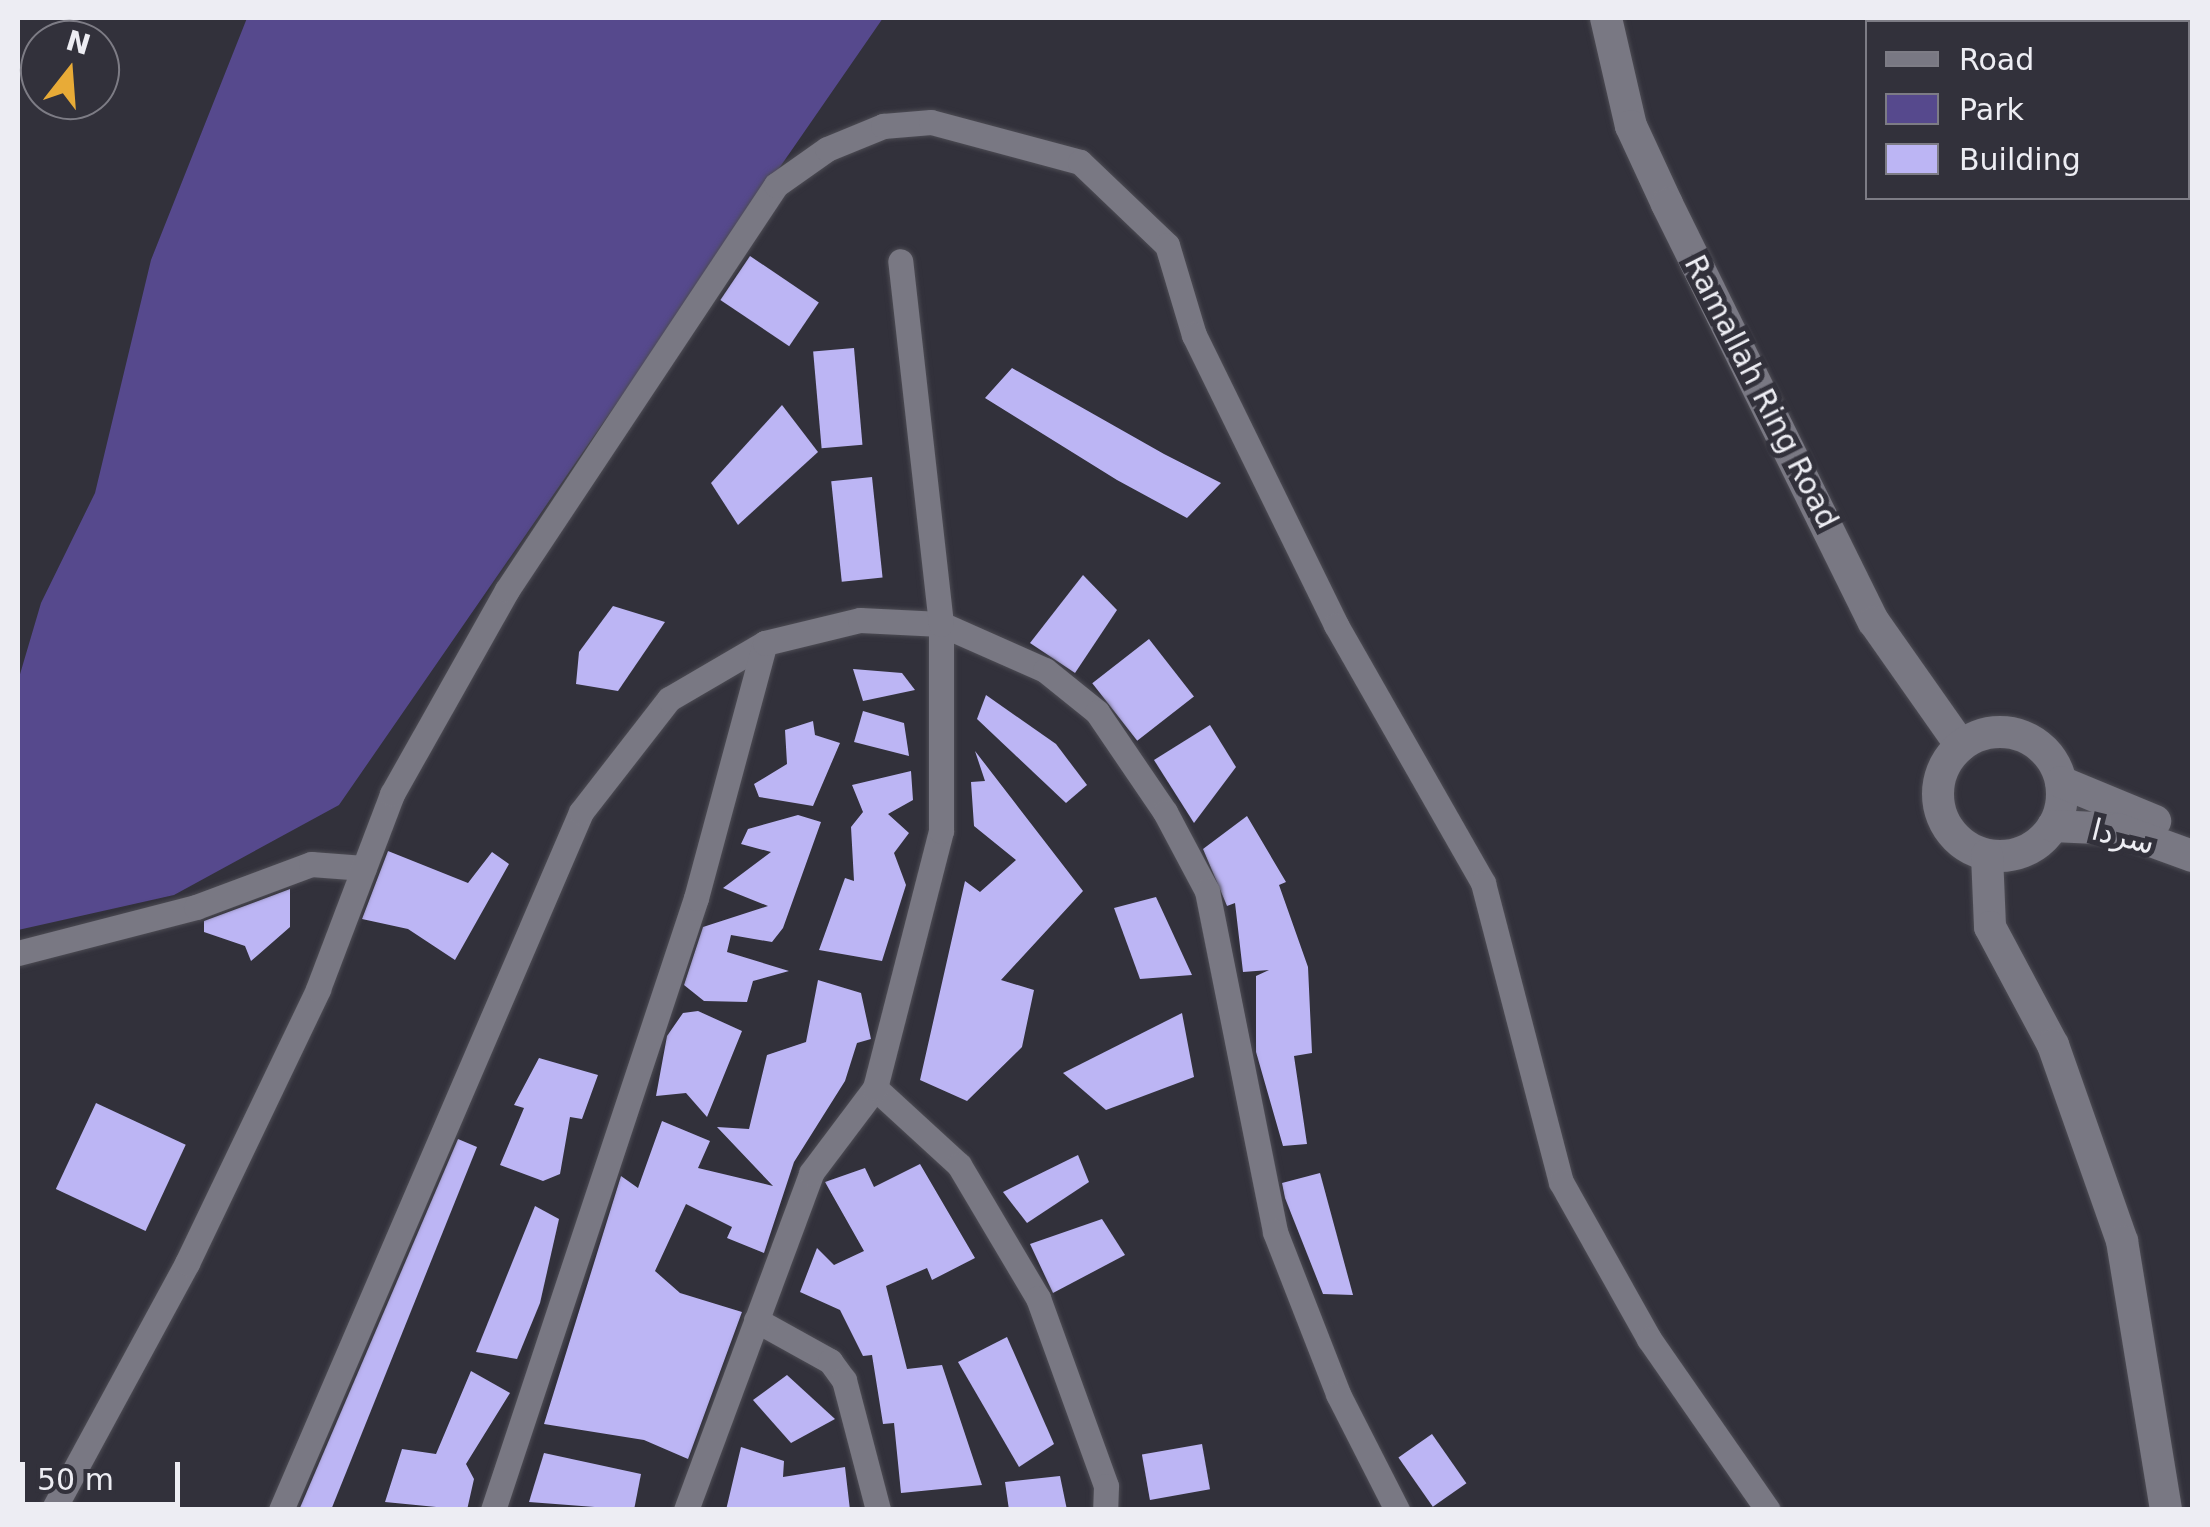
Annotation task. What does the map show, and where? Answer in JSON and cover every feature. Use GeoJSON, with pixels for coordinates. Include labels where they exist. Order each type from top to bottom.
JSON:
{"type":"FeatureCollection","features":[{"type":"Feature","properties":{"kind":"street","name":"Ramallah Ring Road"},"geometry":{"type":"LineString","coordinates":[[1606,18],[1631,126],[1666,204],[1874,622],[1960,746]]}},
{"type":"Feature","properties":{"kind":"street"},"geometry":{"type":"LineString","coordinates":[[53,1510],[203,1228],[318,989],[418,741],[507,590],[776,185],[855,138],[931,122],[1080,162],[1167,244],[1194,335],[1336,625],[1484,883],[1561,1182],[1649,1338],[1768,1510]]}},
{"type":"Feature","properties":{"kind":"street"},"geometry":{"type":"LineString","coordinates":[[686,1510],[812,1173],[875,1088],[941,831],[941,624],[900,261]]}},
{"type":"Feature","properties":{"kind":"street"},"geometry":{"type":"LineString","coordinates":[[281,1510],[580,812],[670,699],[765,643],[860,620],[941,624],[1044,670],[1096,712],[1207,891],[1274,1232],[1338,1394],[1397,1510]]}},
{"type":"Feature","properties":{"kind":"street"},"geometry":{"type":"LineString","coordinates":[[493,1510],[696,898],[765,643]]}},
{"type":"Feature","properties":{"kind":"street"},"geometry":{"type":"LineString","coordinates":[[2016,734],[2045,751],[2061,782],[2053,826],[1996,855],[1956,839],[1939,809],[1941,774],[1960,746],[2016,734]]}},
{"type":"Feature","properties":{"kind":"street","name":"سردا"},"geometry":{"type":"LineString","coordinates":[[2061,782],[2192,833]]}},
{"type":"Feature","properties":{"kind":"street","name":"سردا"},"geometry":{"type":"LineString","coordinates":[[2053,826],[2118,830],[2192,856]]}},
{"type":"Feature","properties":{"kind":"street"},"geometry":{"type":"LineString","coordinates":[[1996,855],[1990,926],[2053,1044],[2122,1241],[2166,1510]]}},
{"type":"Feature","properties":{"kind":"street"},"geometry":{"type":"LineString","coordinates":[[1996,855],[2009,918],[2072,1036],[2143,1235],[2188,1510]]}},
{"type":"Feature","properties":{"kind":"street"},"geometry":{"type":"LineString","coordinates":[[18,952],[196,907],[311,864],[364,868]]}},
{"type":"Feature","properties":{"kind":"street"},"geometry":{"type":"LineString","coordinates":[[875,1088],[959,1165],[1038,1298],[1106,1486],[1105,1510]]}},
{"type":"Feature","properties":{"kind":"street"},"geometry":{"type":"LineString","coordinates":[[756,1320],[844,1380],[878,1510]]}},
{"type":"Feature","properties":{"kind":"green space"},"geometry":{"type":"Polygon","coordinates":[[[247,18],[883,18],[339,805],[174,895],[18,930],[18,681],[41,603],[95,493],[151,260],[247,18]]]}},
{"type":"Feature","properties":{"kind":"building"},"geometry":{"type":"Polygon","coordinates":[[[750,256],[819,302],[789,346],[720,300],[750,256]]]}},
{"type":"Feature","properties":{"kind":"building"},"geometry":{"type":"Polygon","coordinates":[[[854,348],[862,445],[822,448],[813,352],[854,348]]]}},
{"type":"Feature","properties":{"kind":"building"},"geometry":{"type":"Polygon","coordinates":[[[1012,368],[1221,483],[1187,518],[1117,480],[985,398],[1012,368]]]}},
{"type":"Feature","properties":{"kind":"building"},"geometry":{"type":"Polygon","coordinates":[[[782,405],[818,452],[738,525],[711,483],[782,405]]]}},
{"type":"Feature","properties":{"kind":"building"},"geometry":{"type":"Polygon","coordinates":[[[872,477],[883,577],[842,582],[831,481],[872,477]]]}},
{"type":"Feature","properties":{"kind":"building"},"geometry":{"type":"Polygon","coordinates":[[[1083,575],[1117,610],[1075,673],[1030,643],[1083,575]]]}},
{"type":"Feature","properties":{"kind":"building"},"geometry":{"type":"Polygon","coordinates":[[[613,606],[665,622],[618,691],[576,684],[579,652],[613,606]]]}},
{"type":"Feature","properties":{"kind":"building"},"geometry":{"type":"Polygon","coordinates":[[[1149,639],[1194,697],[1137,741],[1092,683],[1149,639]]]}},
{"type":"Feature","properties":{"kind":"building"},"geometry":{"type":"Polygon","coordinates":[[[853,669],[902,673],[915,690],[863,701],[853,669]]]}},
{"type":"Feature","properties":{"kind":"building"},"geometry":{"type":"Polygon","coordinates":[[[986,695],[1056,744],[1087,785],[1066,803],[977,719],[986,695]]]}},
{"type":"Feature","properties":{"kind":"building"},"geometry":{"type":"Polygon","coordinates":[[[863,711],[904,723],[909,756],[854,742],[863,711]]]}},
{"type":"Feature","properties":{"kind":"building"},"geometry":{"type":"Polygon","coordinates":[[[813,721],[815,735],[840,743],[813,806],[759,797],[754,784],[787,764],[785,730],[813,721]]]}},
{"type":"Feature","properties":{"kind":"building"},"geometry":{"type":"Polygon","coordinates":[[[1210,725],[1236,767],[1194,823],[1154,760],[1210,725]]]}},
{"type":"Feature","properties":{"kind":"building"},"geometry":{"type":"Polygon","coordinates":[[[975,751],[1083,891],[1001,980],[1034,990],[1022,1047],[967,1101],[920,1080],[965,881],[980,892],[1016,860],[974,826],[971,782],[985,781],[975,751]]]}},
{"type":"Feature","properties":{"kind":"building"},"geometry":{"type":"Polygon","coordinates":[[[911,771],[913,800],[888,814],[909,833],[894,853],[906,885],[882,961],[819,950],[845,878],[854,881],[851,827],[863,812],[852,785],[911,771]]]}},
{"type":"Feature","properties":{"kind":"building"},"geometry":{"type":"Polygon","coordinates":[[[798,815],[821,822],[783,928],[772,942],[731,935],[727,952],[789,971],[753,981],[747,1002],[704,1001],[684,985],[703,927],[768,906],[723,888],[771,852],[741,844],[748,829],[798,815]]]}},
{"type":"Feature","properties":{"kind":"building"},"geometry":{"type":"Polygon","coordinates":[[[1247,816],[1286,882],[1279,885],[1308,967],[1312,1053],[1294,1056],[1307,1144],[1283,1146],[1256,1052],[1256,976],[1269,970],[1243,972],[1235,903],[1227,906],[1203,849],[1247,816]]]}},
{"type":"Feature","properties":{"kind":"building"},"geometry":{"type":"Polygon","coordinates":[[[388,851],[468,883],[492,852],[509,864],[455,960],[408,929],[362,919],[388,851]]]}},
{"type":"Feature","properties":{"kind":"building"},"geometry":{"type":"Polygon","coordinates":[[[290,889],[290,927],[251,961],[245,946],[204,932],[204,921],[290,889]]]}},
{"type":"Feature","properties":{"kind":"building"},"geometry":{"type":"Polygon","coordinates":[[[1156,897],[1192,975],[1140,979],[1114,908],[1156,897]]]}},
{"type":"Feature","properties":{"kind":"building"},"geometry":{"type":"Polygon","coordinates":[[[818,980],[861,993],[871,1039],[857,1043],[845,1081],[794,1162],[764,1253],[727,1238],[732,1227],[686,1204],[655,1271],[680,1293],[742,1312],[688,1459],[644,1440],[544,1424],[621,1176],[638,1188],[662,1121],[710,1141],[698,1168],[773,1186],[717,1127],[749,1129],[767,1055],[806,1042],[818,980]]]}},
{"type":"Feature","properties":{"kind":"building"},"geometry":{"type":"Polygon","coordinates":[[[698,1011],[742,1031],[707,1117],[686,1093],[656,1096],[667,1036],[683,1013],[698,1011]]]}},
{"type":"Feature","properties":{"kind":"building"},"geometry":{"type":"Polygon","coordinates":[[[1182,1013],[1194,1077],[1106,1110],[1063,1073],[1182,1013]]]}},
{"type":"Feature","properties":{"kind":"building"},"geometry":{"type":"Polygon","coordinates":[[[539,1058],[598,1075],[582,1119],[570,1117],[560,1174],[543,1181],[500,1165],[524,1108],[514,1105],[539,1058]]]}},
{"type":"Feature","properties":{"kind":"building"},"geometry":{"type":"Polygon","coordinates":[[[96,1103],[186,1145],[146,1231],[56,1189],[96,1103]]]}},
{"type":"Feature","properties":{"kind":"building"},"geometry":{"type":"Polygon","coordinates":[[[458,1139],[477,1147],[331,1510],[299,1510],[458,1139]]]}},
{"type":"Feature","properties":{"kind":"building"},"geometry":{"type":"Polygon","coordinates":[[[1078,1155],[1089,1182],[1027,1223],[1003,1192],[1078,1155]]]}},
{"type":"Feature","properties":{"kind":"building"},"geometry":{"type":"Polygon","coordinates":[[[920,1164],[975,1258],[932,1280],[927,1268],[886,1286],[907,1369],[942,1365],[982,1485],[901,1493],[894,1423],[883,1424],[872,1355],[863,1356],[840,1310],[800,1292],[817,1248],[834,1265],[864,1251],[825,1182],[865,1168],[874,1187],[920,1164]]]}},
{"type":"Feature","properties":{"kind":"building"},"geometry":{"type":"Polygon","coordinates":[[[1320,1173],[1353,1295],[1323,1294],[1285,1198],[1282,1183],[1320,1173]]]}},
{"type":"Feature","properties":{"kind":"building"},"geometry":{"type":"Polygon","coordinates":[[[535,1206],[559,1219],[540,1303],[517,1359],[476,1352],[535,1206]]]}},
{"type":"Feature","properties":{"kind":"building"},"geometry":{"type":"Polygon","coordinates":[[[1102,1219],[1125,1255],[1053,1293],[1030,1244],[1102,1219]]]}},
{"type":"Feature","properties":{"kind":"building"},"geometry":{"type":"Polygon","coordinates":[[[1007,1337],[1054,1444],[1019,1467],[958,1362],[1007,1337]]]}},
{"type":"Feature","properties":{"kind":"building"},"geometry":{"type":"Polygon","coordinates":[[[471,1371],[510,1393],[466,1464],[474,1479],[467,1510],[385,1502],[402,1449],[436,1454],[471,1371]]]}},
{"type":"Feature","properties":{"kind":"building"},"geometry":{"type":"Polygon","coordinates":[[[787,1375],[835,1419],[791,1443],[753,1400],[787,1375]]]}},
{"type":"Feature","properties":{"kind":"building"},"geometry":{"type":"Polygon","coordinates":[[[1432,1434],[1466,1483],[1433,1507],[1398,1458],[1432,1434]]]}},
{"type":"Feature","properties":{"kind":"building"},"geometry":{"type":"Polygon","coordinates":[[[1202,1444],[1210,1489],[1150,1500],[1142,1455],[1202,1444]]]}},
{"type":"Feature","properties":{"kind":"building"},"geometry":{"type":"Polygon","coordinates":[[[741,1447],[784,1461],[783,1477],[845,1467],[850,1510],[726,1510],[741,1447]]]}},
{"type":"Feature","properties":{"kind":"building"},"geometry":{"type":"Polygon","coordinates":[[[544,1453],[641,1474],[634,1510],[529,1502],[544,1453]]]}},
{"type":"Feature","properties":{"kind":"building"},"geometry":{"type":"Polygon","coordinates":[[[1060,1476],[1067,1510],[1009,1510],[1005,1482],[1060,1476]]]}}]}
